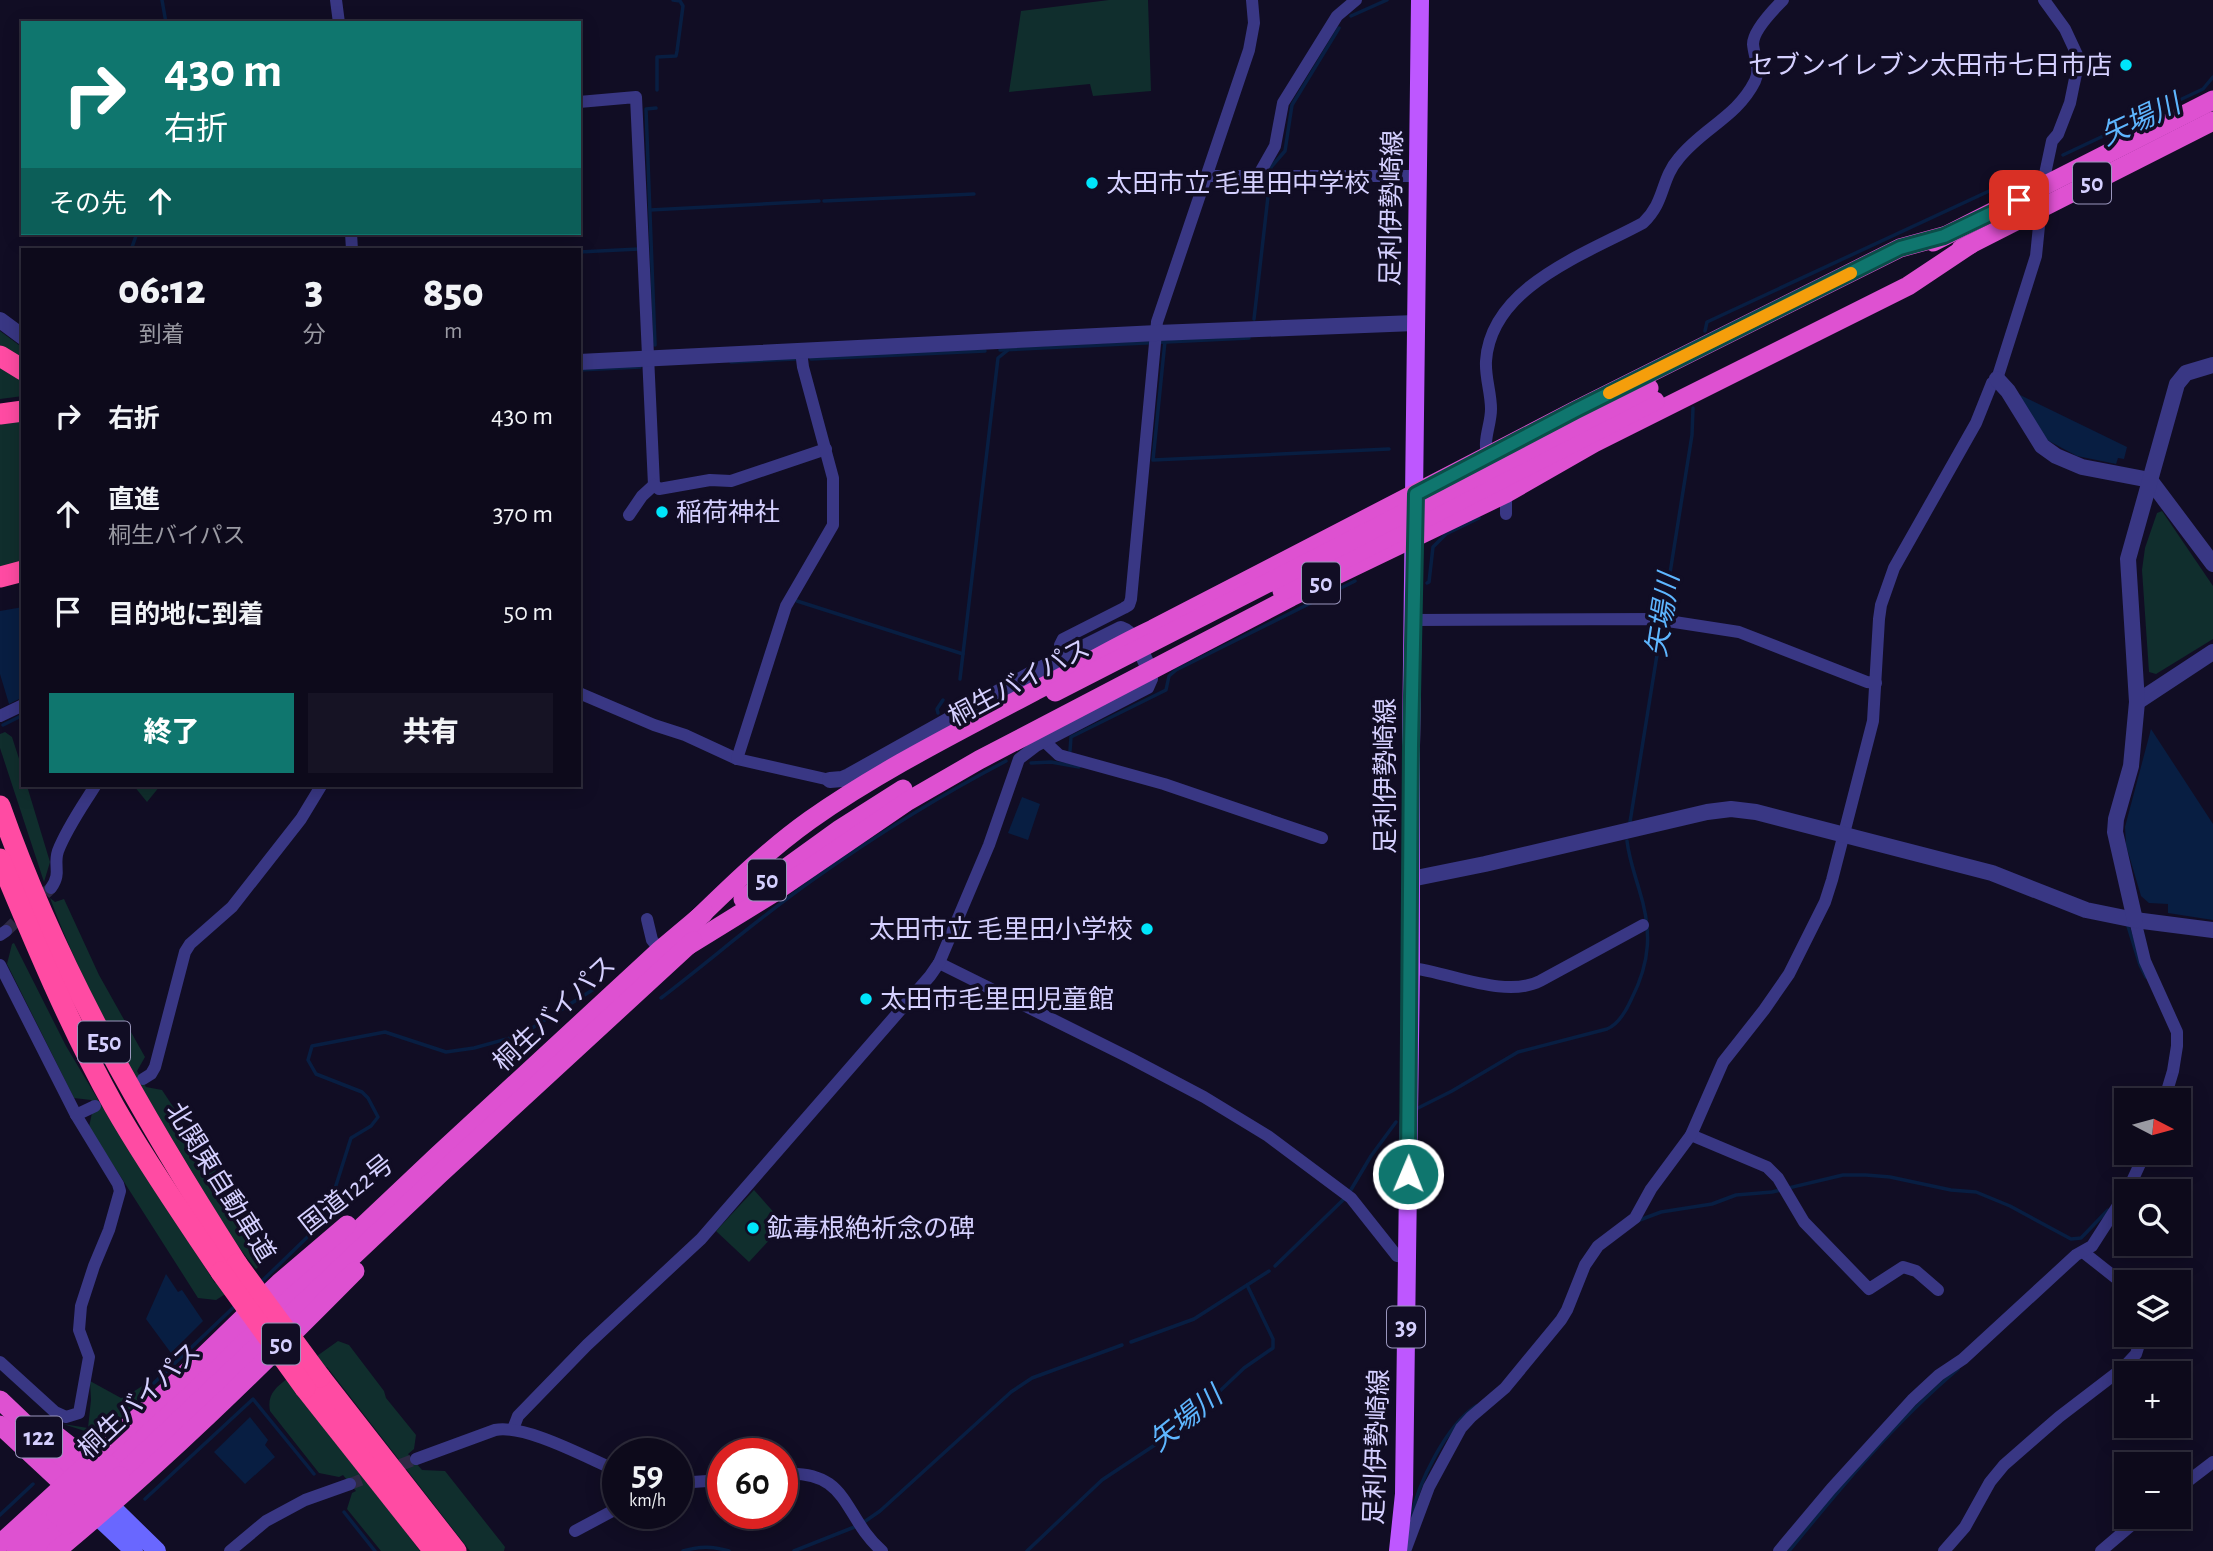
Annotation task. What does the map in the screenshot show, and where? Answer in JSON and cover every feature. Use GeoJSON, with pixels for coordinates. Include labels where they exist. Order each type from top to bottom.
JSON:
{"type":"FeatureCollection","features":[{"type":"Feature","properties":{"kind":"highway","name":"桐生バイパス"},"geometry":{"type":"LineString","coordinates":[[437,1166],[660,950],[758,871],[831,819],[891,781],[1652,395],[1944,236],[2213,100]]}},
{"type":"Feature","properties":{"kind":"highway","name":"桐生バイパス"},"geometry":{"type":"LineString","coordinates":[[1652,395],[1971,244],[2213,121]]}},
{"type":"Feature","properties":{"kind":"highway","name":"50"},"geometry":{"type":"LineString","coordinates":[[694,922],[764,855],[809,820],[886,770],[1133,638],[1576,410],[1900,248],[1944,236]]}},
{"type":"Feature","properties":{"kind":"highway","name":"50"},"geometry":{"type":"LineString","coordinates":[[686,947],[772,894],[908,801],[1084,704],[1291,597],[1415,539],[1505,504],[1594,443],[1908,286],[1971,244]]}},
{"type":"Feature","properties":{"kind":"highway"},"geometry":{"type":"LineString","coordinates":[[0,356],[21,369]]}},
{"type":"Feature","properties":{"kind":"highway"},"geometry":{"type":"LineString","coordinates":[[0,414],[21,411]]}},
{"type":"Feature","properties":{"kind":"highway"},"geometry":{"type":"LineString","coordinates":[[0,577],[21,572]]}},
{"type":"Feature","properties":{"kind":"highway"},"geometry":{"type":"LineString","coordinates":[[0,590],[21,585]]}},
{"type":"Feature","properties":{"kind":"highway","name":"桐生バイパス"},"geometry":{"type":"LineString","coordinates":[[38,1551],[109,1465],[437,1166],[757,887],[869,810],[1058,698]]}},
{"type":"Feature","properties":{"kind":"highway","name":"北関東自動車道"},"geometry":{"type":"LineString","coordinates":[[0,806],[44,919],[83,1004],[186,1185],[229,1268]]}},
{"type":"Feature","properties":{"kind":"highway","name":"北関東自動車道"},"geometry":{"type":"LineString","coordinates":[[0,859],[39,953],[99,1078],[154,1171],[229,1268],[433,1551]]}},
{"type":"Feature","properties":{"kind":"highway"},"geometry":{"type":"LineString","coordinates":[[0,895],[52,1004],[99,1078]]}},
{"type":"Feature","properties":{"kind":"highway","name":"50"},"geometry":{"type":"LineString","coordinates":[[56,1551],[171,1451],[418,1208],[437,1166]]}},
{"type":"Feature","properties":{"kind":"highway","name":"国道122号"},"geometry":{"type":"LineString","coordinates":[[0,1544],[71,1479],[109,1465],[310,1255],[387,1192],[437,1166]]}},
{"type":"Feature","properties":{"kind":"highway","name":"北関東自動車道"},"geometry":{"type":"LineString","coordinates":[[313,1383],[456,1551]]}},
{"type":"Feature","properties":{"kind":"highway"},"geometry":{"type":"LineString","coordinates":[[0,1385],[74,1451],[109,1465]]}},
{"type":"Feature","properties":{"kind":"highway","name":"122"},"geometry":{"type":"LineString","coordinates":[[0,1400],[71,1479],[104,1511]]}},
{"type":"Feature","properties":{"kind":"highway","name":"122"},"geometry":{"type":"LineString","coordinates":[[0,1425],[71,1479]]}},
{"type":"Feature","properties":{"kind":"highway","name":"桐生バイパス"},"geometry":{"type":"LineString","coordinates":[[16,1551],[61,1520]]}},
{"type":"Feature","properties":{"kind":"main road","name":"足利伊勢崎線"},"geometry":{"type":"LineString","coordinates":[[1398,1551],[1404,1494],[1408,1257],[1420,0]]}},
{"type":"Feature","properties":{"kind":"main road"},"geometry":{"type":"LineString","coordinates":[[104,1511],[134,1551]]}},
{"type":"Feature","properties":{"kind":"main road"},"geometry":{"type":"LineString","coordinates":[[104,1511],[157,1551]]}},
{"type":"Feature","properties":{"kind":"street"},"geometry":{"type":"LineString","coordinates":[[337,0],[339,21]]}},
{"type":"Feature","properties":{"kind":"street"},"geometry":{"type":"LineString","coordinates":[[1060,658],[1063,639],[1129,605],[1157,322],[1249,50],[1254,23],[1252,0]]}},
{"type":"Feature","properties":{"kind":"street"},"geometry":{"type":"LineString","coordinates":[[1267,176],[1283,103],[1337,16],[1356,0]]}},
{"type":"Feature","properties":{"kind":"street"},"geometry":{"type":"LineString","coordinates":[[1505,504],[1485,447],[1491,412],[1486,360],[1489,343],[1505,312],[1521,293],[1533,284],[1574,258],[1643,223],[1650,216],[1659,204],[1669,172],[1676,161],[1691,143],[1735,110],[1755,82],[1757,68],[1753,41],[1766,18],[1783,0]]}},
{"type":"Feature","properties":{"kind":"street"},"geometry":{"type":"LineString","coordinates":[[1405,1551],[1429,1487],[1461,1428],[1505,1388],[1561,1321],[1585,1265],[1598,1245],[1635,1218],[1651,1189],[1690,1135],[1723,1062],[1789,974],[1825,902],[1873,721],[1881,606],[1894,568],[1976,423],[1992,383],[1997,379],[2036,256],[2043,187],[2052,141],[2058,134],[2070,103],[2079,59],[2065,29],[2044,0]]}},
{"type":"Feature","properties":{"kind":"street"},"geometry":{"type":"LineString","coordinates":[[581,102],[636,97],[654,485],[659,489],[710,480],[731,481],[826,449]]}},
{"type":"Feature","properties":{"kind":"street"},"geometry":{"type":"LineString","coordinates":[[1207,176],[1417,176]]}},
{"type":"Feature","properties":{"kind":"street"},"geometry":{"type":"LineString","coordinates":[[0,320],[21,336]]}},
{"type":"Feature","properties":{"kind":"street"},"geometry":{"type":"LineString","coordinates":[[581,362],[802,351],[1157,339],[1415,323]]}},
{"type":"Feature","properties":{"kind":"street"},"geometry":{"type":"LineString","coordinates":[[737,759],[786,606],[832,525],[833,478],[803,366],[802,351]]}},
{"type":"Feature","properties":{"kind":"street"},"geometry":{"type":"LineString","coordinates":[[2168,1088],[2173,1071],[2177,1032],[2145,961],[2115,832],[2116,819],[2132,766],[2137,702],[2128,559],[2177,384],[2186,373],[2213,365]]}},
{"type":"Feature","properties":{"kind":"street"},"geometry":{"type":"LineString","coordinates":[[1997,379],[2008,391],[2042,446],[2056,456],[2082,467],[2150,480],[2213,564]]}},
{"type":"Feature","properties":{"kind":"street"},"geometry":{"type":"LineString","coordinates":[[629,515],[642,496],[654,485]]}},
{"type":"Feature","properties":{"kind":"street"},"geometry":{"type":"LineString","coordinates":[[1413,621],[1655,619],[1739,632],[1867,682],[1876,683]]}},
{"type":"Feature","properties":{"kind":"street"},"geometry":{"type":"LineString","coordinates":[[513,1429],[518,1416],[587,1345],[701,1239],[939,963],[989,845],[1019,759],[1044,741],[1148,688],[1152,679],[1133,638],[1125,629],[1121,629],[1060,658],[849,776],[830,780],[737,759],[581,693]]}},
{"type":"Feature","properties":{"kind":"street"},"geometry":{"type":"LineString","coordinates":[[2137,702],[2213,652]]}},
{"type":"Feature","properties":{"kind":"street"},"geometry":{"type":"LineString","coordinates":[[0,716],[21,706]]}},
{"type":"Feature","properties":{"kind":"street"},"geometry":{"type":"LineString","coordinates":[[1044,741],[1059,755],[1164,784],[1322,838]]}},
{"type":"Feature","properties":{"kind":"street"},"geometry":{"type":"LineString","coordinates":[[51,888],[58,878],[57,856],[62,843],[94,787]]}},
{"type":"Feature","properties":{"kind":"street"},"geometry":{"type":"LineString","coordinates":[[143,1079],[155,1067],[185,952],[190,944],[232,907],[301,820],[320,787]]}},
{"type":"Feature","properties":{"kind":"street"},"geometry":{"type":"LineString","coordinates":[[1411,878],[1485,864],[1731,808],[1756,812],[1992,873],[2086,909],[2135,920],[2213,930]]}},
{"type":"Feature","properties":{"kind":"street"},"geometry":{"type":"LineString","coordinates":[[647,919],[652,940],[660,950]]}},
{"type":"Feature","properties":{"kind":"street"},"geometry":{"type":"LineString","coordinates":[[1411,968],[1508,988],[1526,986],[1643,925]]}},
{"type":"Feature","properties":{"kind":"street"},"geometry":{"type":"LineString","coordinates":[[939,963],[1204,1097],[1268,1136],[1347,1195],[1397,1256],[1408,1257]]}},
{"type":"Feature","properties":{"kind":"street"},"geometry":{"type":"LineString","coordinates":[[0,965],[76,1115],[120,1191],[109,1230],[93,1266],[81,1306],[79,1330],[89,1357],[79,1413],[66,1417],[55,1412],[0,1362]]}},
{"type":"Feature","properties":{"kind":"street"},"geometry":{"type":"LineString","coordinates":[[76,1115],[94,1106]]}},
{"type":"Feature","properties":{"kind":"street"},"geometry":{"type":"LineString","coordinates":[[1690,1135],[1767,1167],[1785,1188],[1804,1222],[1869,1289],[1903,1267],[1916,1271],[1938,1290]]}},
{"type":"Feature","properties":{"kind":"street"},"geometry":{"type":"LineString","coordinates":[[1779,1551],[1912,1400],[1963,1359],[2076,1255],[2092,1246],[2114,1212]]}},
{"type":"Feature","properties":{"kind":"street"},"geometry":{"type":"LineString","coordinates":[[2083,1252],[2114,1277]]}},
{"type":"Feature","properties":{"kind":"street"},"geometry":{"type":"LineString","coordinates":[[1944,1551],[1965,1527],[1990,1482],[2004,1465],[2059,1417],[2123,1368],[2136,1354],[2138,1347]]}},
{"type":"Feature","properties":{"kind":"street"},"geometry":{"type":"LineString","coordinates":[[416,1459],[495,1430],[513,1429],[602,1464]]}},
{"type":"Feature","properties":{"kind":"street"},"geometry":{"type":"LineString","coordinates":[[2191,1479],[2213,1462]]}},
{"type":"Feature","properties":{"kind":"street"},"geometry":{"type":"LineString","coordinates":[[798,1474],[809,1474],[829,1482],[845,1500],[865,1533],[882,1551]]}},
{"type":"Feature","properties":{"kind":"street"},"geometry":{"type":"LineString","coordinates":[[230,1551],[266,1521],[305,1500],[350,1484]]}},
{"type":"Feature","properties":{"kind":"street"},"geometry":{"type":"LineString","coordinates":[[575,1531],[602,1517]]}},
{"type":"Feature","properties":{"kind":"street"},"geometry":{"type":"LineString","coordinates":[[2101,1551],[2127,1529]]}},
{"type":"Feature","properties":{"kind":"green space"},"geometry":{"type":"Polygon","coordinates":[[[1109,0],[1148,0],[1151,91],[1093,96],[1090,84],[1009,92],[1021,11],[1109,0]]]}},
{"type":"Feature","properties":{"kind":"green space"},"geometry":{"type":"Polygon","coordinates":[[[0,331],[21,347],[21,358],[0,345],[0,331]]]}},
{"type":"Feature","properties":{"kind":"green space"},"geometry":{"type":"Polygon","coordinates":[[[0,361],[21,375],[21,396],[0,399],[0,361]]]}},
{"type":"Feature","properties":{"kind":"green space"},"geometry":{"type":"Polygon","coordinates":[[[21,416],[21,563],[0,569],[0,420],[21,416]]]}},
{"type":"Feature","properties":{"kind":"green space"},"geometry":{"type":"Polygon","coordinates":[[[2162,511],[2213,586],[2213,639],[2156,674],[2149,672],[2142,570],[2145,548],[2157,513],[2162,511]]]}},
{"type":"Feature","properties":{"kind":"green space"},"geometry":{"type":"Polygon","coordinates":[[[5,732],[12,737],[21,765],[21,787],[27,787],[50,862],[44,882],[0,748],[0,734],[5,732]]]}},
{"type":"Feature","properties":{"kind":"green space"},"geometry":{"type":"Polygon","coordinates":[[[135,787],[159,787],[147,802],[135,787]]]}},
{"type":"Feature","properties":{"kind":"green space"},"geometry":{"type":"Polygon","coordinates":[[[50,898],[55,902],[64,899],[99,975],[145,1057],[137,1071],[146,1087],[162,1090],[266,1246],[266,1260],[256,1269],[219,1217],[130,1066],[78,966],[50,898]]]}},
{"type":"Feature","properties":{"kind":"green space"},"geometry":{"type":"Polygon","coordinates":[[[14,943],[66,1046],[103,1108],[215,1283],[219,1281],[227,1293],[216,1300],[198,1298],[89,1127],[92,1113],[97,1110],[91,1100],[74,1098],[7,964],[14,943]]]}},
{"type":"Feature","properties":{"kind":"green space"},"geometry":{"type":"Polygon","coordinates":[[[754,1190],[784,1224],[749,1262],[716,1231],[754,1190]]]}},
{"type":"Feature","properties":{"kind":"green space"},"geometry":{"type":"Polygon","coordinates":[[[338,1341],[349,1345],[416,1435],[414,1449],[408,1454],[422,1470],[445,1471],[505,1547],[504,1551],[470,1551],[327,1367],[324,1368],[317,1356],[338,1341]]]}},
{"type":"Feature","properties":{"kind":"green space"},"geometry":{"type":"Polygon","coordinates":[[[288,1378],[420,1551],[381,1551],[347,1509],[352,1493],[356,1491],[343,1475],[339,1477],[319,1473],[270,1411],[273,1392],[288,1378]]]}},
{"type":"Feature","properties":{"kind":"green space"},"geometry":{"type":"Polygon","coordinates":[[[90,1381],[121,1398],[147,1383],[151,1389],[116,1422],[88,1432],[63,1424],[88,1428],[90,1381]]]}},
{"type":"Feature","properties":{"kind":"water"},"geometry":{"type":"Polygon","coordinates":[[[2018,394],[2127,447],[2124,459],[2118,458],[2116,464],[2077,456],[2047,440],[2018,394]]]}},
{"type":"Feature","properties":{"kind":"water"},"geometry":{"type":"Polygon","coordinates":[[[21,607],[21,698],[9,704],[0,674],[0,611],[21,607]]]}},
{"type":"Feature","properties":{"kind":"water"},"geometry":{"type":"Polygon","coordinates":[[[2151,729],[2213,824],[2213,920],[2168,913],[2168,904],[2149,903],[2141,896],[2126,845],[2125,827],[2151,729]]]}},
{"type":"Feature","properties":{"kind":"water"},"geometry":{"type":"Polygon","coordinates":[[[1022,797],[1040,804],[1028,840],[1008,833],[1022,797]]]}},
{"type":"Feature","properties":{"kind":"water"},"geometry":{"type":"Polygon","coordinates":[[[166,1274],[178,1292],[182,1290],[203,1321],[171,1353],[146,1319],[166,1274]]]}},
{"type":"Feature","properties":{"kind":"water"},"geometry":{"type":"Polygon","coordinates":[[[250,1417],[268,1440],[265,1445],[275,1457],[245,1484],[214,1452],[250,1417]]]}},
{"type":"Feature","properties":{"kind":"waterway"},"geometry":{"type":"LineString","coordinates":[[162,0],[166,21]]}},
{"type":"Feature","properties":{"kind":"waterway"},"geometry":{"type":"LineString","coordinates":[[657,90],[657,57],[676,56],[677,51],[683,6],[680,1],[673,0]]}},
{"type":"Feature","properties":{"kind":"waterway"},"geometry":{"type":"LineString","coordinates":[[1351,16],[1387,0]]}},
{"type":"Feature","properties":{"kind":"waterway"},"geometry":{"type":"LineString","coordinates":[[1271,172],[1271,167],[1285,151],[1292,105],[1339,28]]}},
{"type":"Feature","properties":{"kind":"waterway","name":"矢場川"},"geometry":{"type":"LineString","coordinates":[[2063,155],[2203,89],[2213,77]]}},
{"type":"Feature","properties":{"kind":"waterway"},"geometry":{"type":"LineString","coordinates":[[655,345],[646,109],[656,108]]}},
{"type":"Feature","properties":{"kind":"waterway"},"geometry":{"type":"LineString","coordinates":[[1254,319],[1270,179]]}},
{"type":"Feature","properties":{"kind":"waterway","name":"矢場川"},"geometry":{"type":"LineString","coordinates":[[1705,331],[1707,322],[2015,179]]}},
{"type":"Feature","properties":{"kind":"waterway"},"geometry":{"type":"LineString","coordinates":[[824,201],[974,194]]}},
{"type":"Feature","properties":{"kind":"waterway"},"geometry":{"type":"LineString","coordinates":[[650,210],[819,201]]}},
{"type":"Feature","properties":{"kind":"waterway"},"geometry":{"type":"LineString","coordinates":[[132,248],[136,235]]}},
{"type":"Feature","properties":{"kind":"waterway"},"geometry":{"type":"LineString","coordinates":[[581,252],[639,249]]}},
{"type":"Feature","properties":{"kind":"waterway"},"geometry":{"type":"LineString","coordinates":[[1000,350],[1249,338]]}},
{"type":"Feature","properties":{"kind":"waterway"},"geometry":{"type":"LineString","coordinates":[[1165,341],[1153,460],[1389,449]]}},
{"type":"Feature","properties":{"kind":"waterway"},"geometry":{"type":"LineString","coordinates":[[960,679],[998,358],[1008,350]]}},
{"type":"Feature","properties":{"kind":"waterway"},"geometry":{"type":"LineString","coordinates":[[811,359],[985,351]]}},
{"type":"Feature","properties":{"kind":"waterway"},"geometry":{"type":"LineString","coordinates":[[731,362],[795,359]]}},
{"type":"Feature","properties":{"kind":"waterway"},"geometry":{"type":"LineString","coordinates":[[581,370],[640,367]]}},
{"type":"Feature","properties":{"kind":"waterway","name":"矢場川"},"geometry":{"type":"LineString","coordinates":[[1663,617],[1692,435],[1693,408]]}},
{"type":"Feature","properties":{"kind":"waterway"},"geometry":{"type":"LineString","coordinates":[[1427,583],[1433,547],[1446,534],[1479,518]]}},
{"type":"Feature","properties":{"kind":"waterway"},"geometry":{"type":"LineString","coordinates":[[1070,751],[1071,737],[1166,690],[1169,676],[1176,670],[1355,581]]}},
{"type":"Feature","properties":{"kind":"waterway"},"geometry":{"type":"LineString","coordinates":[[797,601],[963,654]]}},
{"type":"Feature","properties":{"kind":"waterway","name":"矢場川"},"geometry":{"type":"LineString","coordinates":[[1630,822],[1662,624]]}},
{"type":"Feature","properties":{"kind":"waterway"},"geometry":{"type":"LineString","coordinates":[[938,713],[937,709],[943,700]]}},
{"type":"Feature","properties":{"kind":"waterway"},"geometry":{"type":"LineString","coordinates":[[3,725],[21,716]]}},
{"type":"Feature","properties":{"kind":"waterway"},"geometry":{"type":"LineString","coordinates":[[661,998],[837,863],[932,802],[1006,761]]}},
{"type":"Feature","properties":{"kind":"waterway"},"geometry":{"type":"LineString","coordinates":[[1031,763],[1051,762],[1079,767]]}},
{"type":"Feature","properties":{"kind":"waterway","name":"矢場川"},"geometry":{"type":"LineString","coordinates":[[1418,1108],[1518,1052],[1607,1029],[1622,1017],[1643,972],[1647,945],[1646,918],[1627,841]]}},
{"type":"Feature","properties":{"kind":"waterway"},"geometry":{"type":"LineString","coordinates":[[2128,926],[2146,977]]}},
{"type":"Feature","properties":{"kind":"waterway"},"geometry":{"type":"LineString","coordinates":[[260,1283],[325,1220],[351,1138],[371,1126],[378,1117],[362,1092],[316,1074],[308,1060],[312,1046],[385,1032],[446,1052],[474,1048],[521,1035],[594,989]]}},
{"type":"Feature","properties":{"kind":"waterway","name":"矢場川"},"geometry":{"type":"LineString","coordinates":[[1349,1193],[1396,1122]]}},
{"type":"Feature","properties":{"kind":"waterway"},"geometry":{"type":"LineString","coordinates":[[1637,1221],[1661,1212],[1712,1204],[1736,1195],[1772,1192],[1843,1175],[1890,1177],[1951,1190],[1976,1192],[2010,1206],[2071,1239],[2081,1238],[2108,1210]]}},
{"type":"Feature","properties":{"kind":"waterway","name":"矢場川"},"geometry":{"type":"LineString","coordinates":[[1275,1266],[1344,1199]]}},
{"type":"Feature","properties":{"kind":"waterway"},"geometry":{"type":"LineString","coordinates":[[1131,1342],[1194,1319],[1269,1271]]}},
{"type":"Feature","properties":{"kind":"waterway","name":"矢場川"},"geometry":{"type":"LineString","coordinates":[[1027,1551],[1102,1480],[1182,1427],[1244,1368],[1273,1348],[1273,1339],[1247,1285]]}},
{"type":"Feature","properties":{"kind":"waterway"},"geometry":{"type":"LineString","coordinates":[[154,1383],[236,1305]]}},
{"type":"Feature","properties":{"kind":"waterway"},"geometry":{"type":"LineString","coordinates":[[864,1522],[880,1511],[1011,1392],[1032,1378],[1122,1345]]}},
{"type":"Feature","properties":{"kind":"waterway"},"geometry":{"type":"LineString","coordinates":[[1789,1551],[1890,1433],[1958,1369]]}},
{"type":"Feature","properties":{"kind":"waterway"},"geometry":{"type":"LineString","coordinates":[[145,1499],[253,1399],[314,1474]]}},
{"type":"Feature","properties":{"kind":"waterway"},"geometry":{"type":"LineString","coordinates":[[1411,1518],[1435,1456],[1454,1427],[1476,1406]]}},
{"type":"Feature","properties":{"kind":"waterway"},"geometry":{"type":"LineString","coordinates":[[0,1515],[33,1484]]}},
{"type":"Feature","properties":{"kind":"waterway"},"geometry":{"type":"LineString","coordinates":[[344,1512],[375,1551]]}},
{"type":"Feature","properties":{"kind":"waterway"},"geometry":{"type":"LineString","coordinates":[[794,1551],[857,1526]]}},
{"type":"Feature","properties":{"kind":"waterway"},"geometry":{"type":"LineString","coordinates":[[683,1551],[706,1547],[729,1551]]}},
{"type":"Feature","properties":{"kind":"tunnel"},"geometry":{"type":"LineString","coordinates":[[6,931],[51,888]]}},
{"type":"Feature","properties":{"kind":"tunnel"},"geometry":{"type":"LineString","coordinates":[[350,1484],[416,1459]]}},
{"type":"Feature","properties":{"kind":"slow traffic"},"geometry":{"type":"LineString","coordinates":[[1609,393],[1851,273]]}},
{"type":"Feature","properties":{"kind":"place","name":"セブンイレブン太田市七日市店"},"geometry":{"type":"Point","coordinates":[2126,65]}},
{"type":"Feature","properties":{"kind":"place","name":"太田市立 毛里田中学校"},"geometry":{"type":"Point","coordinates":[1092,183]}},
{"type":"Feature","properties":{"kind":"place","name":"稲荷神社"},"geometry":{"type":"Point","coordinates":[662,512]}},
{"type":"Feature","properties":{"kind":"place","name":"太田市立 毛里田小学校"},"geometry":{"type":"Point","coordinates":[1147,929]}},
{"type":"Feature","properties":{"kind":"place","name":"太田市毛里田児童館"},"geometry":{"type":"Point","coordinates":[866,999]}},
{"type":"Feature","properties":{"kind":"place","name":"鉱毒根絶祈念の碑"},"geometry":{"type":"Point","coordinates":[753,1228]}},
{"type":"Feature","properties":{"kind":"route"},"geometry":{"type":"LineString","coordinates":[[1408,1174],[1416,494],[1576,410],[1900,248],[1944,236],[2019,200]]}}]}
